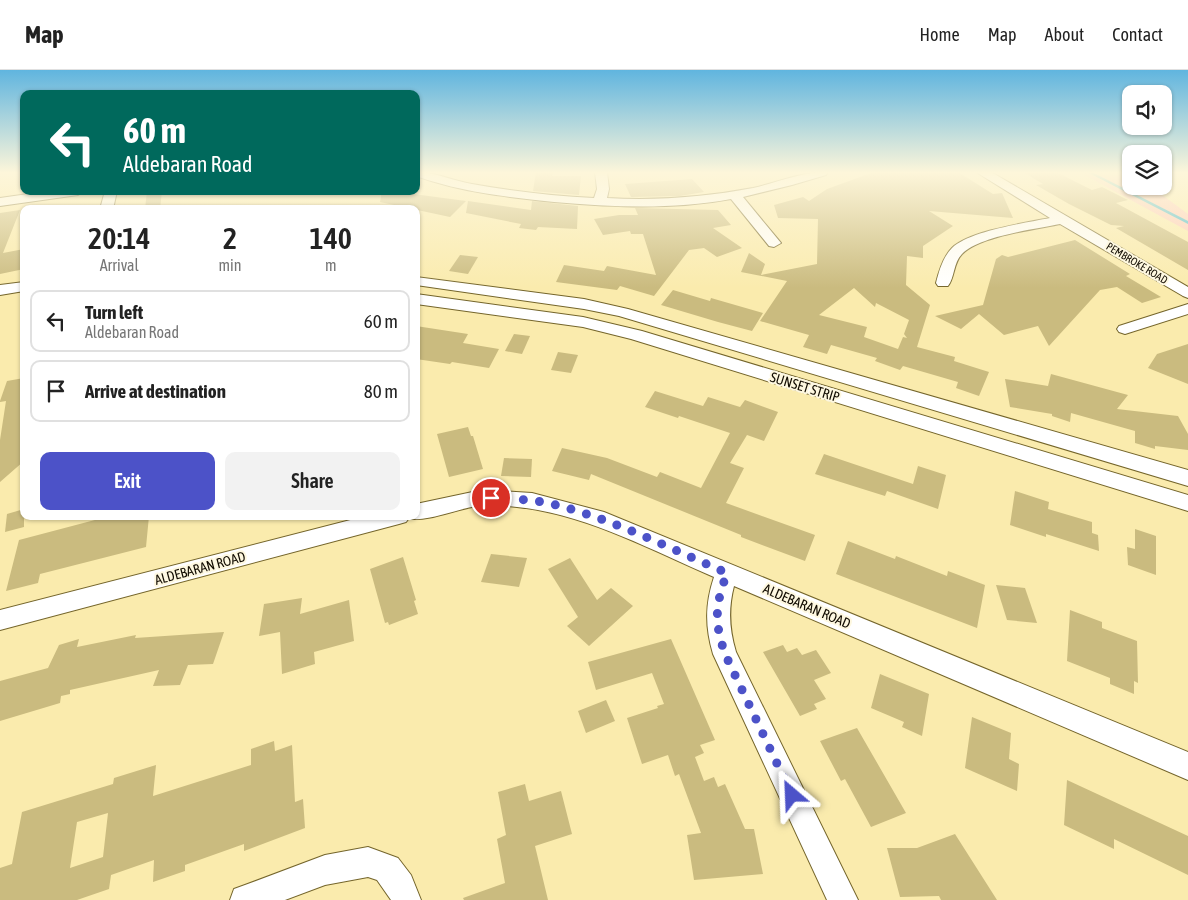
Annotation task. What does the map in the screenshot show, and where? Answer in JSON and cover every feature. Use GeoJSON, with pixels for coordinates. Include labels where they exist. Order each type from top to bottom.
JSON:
{"type":"FeatureCollection","features":[{"type":"Feature","properties":{"kind":"street"},"geometry":{"type":"LineString","coordinates":[[747,211],[774,243]]}},
{"type":"Feature","properties":{"kind":"street","name":"PEMBROKE ROAD"},"geometry":{"type":"LineString","coordinates":[[1050,211],[1188,293]]}},
{"type":"Feature","properties":{"kind":"street"},"geometry":{"type":"LineString","coordinates":[[943,283],[948,265],[957,250],[981,239],[1064,219]]}},
{"type":"Feature","properties":{"kind":"street","name":"SUNSET STRIP"},"geometry":{"type":"LineString","coordinates":[[420,283],[584,304],[622,312],[1188,478]]}},
{"type":"Feature","properties":{"kind":"street"},"geometry":{"type":"LineString","coordinates":[[0,290],[20,287]]}},
{"type":"Feature","properties":{"kind":"street","name":"SUNSET STRIP"},"geometry":{"type":"LineString","coordinates":[[420,299],[566,319],[636,334],[1188,504]]}},
{"type":"Feature","properties":{"kind":"street"},"geometry":{"type":"LineString","coordinates":[[1125,329],[1188,309]]}},
{"type":"Feature","properties":{"kind":"street","name":"ALDEBARAN ROAD"},"geometry":{"type":"LineString","coordinates":[[420,511],[455,503],[491,498],[555,505],[596,518],[1188,766]]}},
{"type":"Feature","properties":{"kind":"street","name":"ALDEBARAN ROAD"},"geometry":{"type":"LineString","coordinates":[[0,620],[356,522],[370,520]]}},
{"type":"Feature","properties":{"kind":"street"},"geometry":{"type":"LineString","coordinates":[[727,573],[719,596],[717,612],[718,631],[725,654],[843,900]]}},
{"type":"Feature","properties":{"kind":"street"},"geometry":{"type":"LineString","coordinates":[[245,900],[325,870],[368,862],[387,869],[400,886],[406,900]]}},
{"type":"Feature","properties":{"kind":"shaded area"},"geometry":{"type":"Polygon","coordinates":[[[1151,211],[1184,211],[1188,214],[1188,231],[1151,211]]]}},
{"type":"Feature","properties":{"kind":"building"},"geometry":{"type":"Polygon","coordinates":[[[20,211],[3,253],[20,250],[20,270],[0,274],[0,213],[20,211]]]}},
{"type":"Feature","properties":{"kind":"building"},"geometry":{"type":"Polygon","coordinates":[[[421,211],[456,211],[450,217],[421,211]]]}},
{"type":"Feature","properties":{"kind":"building"},"geometry":{"type":"Polygon","coordinates":[[[466,211],[578,211],[577,229],[538,227],[536,230],[519,228],[521,224],[466,213],[466,211]]]}},
{"type":"Feature","properties":{"kind":"building"},"geometry":{"type":"Polygon","coordinates":[[[636,211],[719,211],[731,225],[713,228],[742,248],[717,257],[704,248],[689,250],[654,296],[620,286],[617,290],[556,282],[564,265],[604,271],[607,266],[656,275],[643,234],[631,234],[630,231],[603,235],[594,219],[619,215],[638,215],[636,211]]]}},
{"type":"Feature","properties":{"kind":"building"},"geometry":{"type":"Polygon","coordinates":[[[776,211],[1010,211],[1013,218],[929,211],[953,226],[923,246],[923,258],[907,256],[906,285],[930,305],[917,347],[955,357],[954,361],[989,372],[979,396],[956,388],[958,382],[903,366],[900,370],[875,361],[877,358],[831,345],[827,354],[803,347],[809,335],[760,321],[787,281],[741,272],[749,253],[765,264],[761,275],[817,264],[818,219],[778,218],[776,211]],[[854,288],[819,315],[867,327],[864,337],[898,349],[903,337],[907,338],[904,334],[909,320],[876,303],[875,307],[854,288]]]}},
{"type":"Feature","properties":{"kind":"building"},"geometry":{"type":"Polygon","coordinates":[[[1082,211],[1130,211],[1188,242],[1188,270],[1116,228],[1124,226],[1111,225],[1082,211]]]}},
{"type":"Feature","properties":{"kind":"building"},"geometry":{"type":"Polygon","coordinates":[[[1075,240],[1130,274],[1126,276],[1161,297],[1142,303],[1117,287],[1100,290],[1049,346],[1038,326],[1004,335],[979,314],[961,329],[935,316],[983,305],[996,259],[1002,255],[1008,257],[1075,240]]]}},
{"type":"Feature","properties":{"kind":"building"},"geometry":{"type":"Polygon","coordinates":[[[460,255],[478,257],[468,274],[449,271],[460,255]]]}},
{"type":"Feature","properties":{"kind":"building"},"geometry":{"type":"Polygon","coordinates":[[[673,290],[710,301],[711,298],[763,313],[752,331],[661,305],[673,290]]]}},
{"type":"Feature","properties":{"kind":"building"},"geometry":{"type":"Polygon","coordinates":[[[420,327],[468,334],[463,343],[499,349],[489,368],[452,362],[450,364],[420,360],[420,327]]]}},
{"type":"Feature","properties":{"kind":"building"},"geometry":{"type":"Polygon","coordinates":[[[514,334],[530,336],[522,354],[505,351],[514,334]]]}},
{"type":"Feature","properties":{"kind":"building"},"geometry":{"type":"Polygon","coordinates":[[[1188,344],[1188,384],[1148,368],[1157,354],[1188,344]]]}},
{"type":"Feature","properties":{"kind":"building"},"geometry":{"type":"Polygon","coordinates":[[[558,352],[578,355],[571,373],[551,370],[558,352]]]}},
{"type":"Feature","properties":{"kind":"building"},"geometry":{"type":"Polygon","coordinates":[[[1051,374],[1128,395],[1117,409],[1178,416],[1188,434],[1188,450],[1155,446],[1155,449],[1135,443],[1135,431],[1071,413],[1070,422],[1052,416],[1052,414],[1010,407],[1005,379],[1048,386],[1051,374]]]}},
{"type":"Feature","properties":{"kind":"building"},"geometry":{"type":"Polygon","coordinates":[[[20,379],[20,464],[0,482],[0,440],[6,401],[0,401],[7,381],[20,379]]]}},
{"type":"Feature","properties":{"kind":"building"},"geometry":{"type":"Polygon","coordinates":[[[655,391],[703,406],[708,397],[740,407],[745,400],[778,412],[764,441],[747,435],[730,463],[744,468],[726,503],[815,535],[805,561],[741,537],[741,535],[591,474],[589,480],[552,471],[562,448],[607,458],[657,477],[660,472],[701,488],[730,433],[645,407],[655,391]]]}},
{"type":"Feature","properties":{"kind":"building"},"geometry":{"type":"Polygon","coordinates":[[[468,427],[471,436],[473,436],[483,469],[449,477],[437,434],[468,427]]]}},
{"type":"Feature","properties":{"kind":"building"},"geometry":{"type":"Polygon","coordinates":[[[824,454],[913,484],[918,466],[946,475],[938,509],[887,491],[885,496],[815,474],[824,454]]]}},
{"type":"Feature","properties":{"kind":"building"},"geometry":{"type":"Polygon","coordinates":[[[504,458],[532,459],[531,477],[501,476],[504,458]]]}},
{"type":"Feature","properties":{"kind":"building"},"geometry":{"type":"Polygon","coordinates":[[[1015,491],[1049,502],[1048,509],[1092,522],[1092,533],[1098,535],[1099,551],[1010,525],[1015,491]]]}},
{"type":"Feature","properties":{"kind":"building"},"geometry":{"type":"Polygon","coordinates":[[[20,510],[20,520],[24,520],[24,527],[5,532],[7,514],[20,510]]]}},
{"type":"Feature","properties":{"kind":"building"},"geometry":{"type":"Polygon","coordinates":[[[95,520],[149,520],[146,547],[40,574],[38,583],[6,591],[19,540],[95,520]]]}},
{"type":"Feature","properties":{"kind":"building"},"geometry":{"type":"Polygon","coordinates":[[[1135,529],[1156,536],[1156,575],[1128,565],[1127,547],[1135,549],[1135,529]]]}},
{"type":"Feature","properties":{"kind":"building"},"geometry":{"type":"Polygon","coordinates":[[[848,541],[895,559],[896,556],[947,576],[948,571],[985,585],[977,628],[836,574],[848,541]]]}},
{"type":"Feature","properties":{"kind":"building"},"geometry":{"type":"Polygon","coordinates":[[[491,554],[527,558],[519,587],[481,582],[491,554]]]}},
{"type":"Feature","properties":{"kind":"building"},"geometry":{"type":"Polygon","coordinates":[[[403,557],[416,600],[414,601],[418,614],[389,625],[388,622],[385,623],[370,569],[403,557]]]}},
{"type":"Feature","properties":{"kind":"building"},"geometry":{"type":"Polygon","coordinates":[[[570,558],[597,600],[611,588],[633,606],[589,646],[567,626],[578,617],[548,569],[570,558]]]}},
{"type":"Feature","properties":{"kind":"building"},"geometry":{"type":"Polygon","coordinates":[[[996,585],[1025,588],[1037,623],[1007,620],[996,585]]]}},
{"type":"Feature","properties":{"kind":"building"},"geometry":{"type":"Polygon","coordinates":[[[302,598],[300,614],[349,600],[354,641],[314,652],[315,664],[282,674],[280,632],[259,636],[264,604],[302,598]]]}},
{"type":"Feature","properties":{"kind":"building"},"geometry":{"type":"Polygon","coordinates":[[[1070,610],[1102,622],[1102,628],[1137,641],[1138,683],[1134,681],[1134,694],[1110,684],[1110,678],[1067,661],[1070,610]]]}},
{"type":"Feature","properties":{"kind":"building"},"geometry":{"type":"Polygon","coordinates":[[[224,632],[213,664],[188,665],[180,685],[153,686],[159,670],[70,690],[70,694],[61,696],[60,703],[0,721],[0,681],[48,668],[59,645],[79,639],[77,647],[136,635],[135,638],[224,632]]]}},
{"type":"Feature","properties":{"kind":"building"},"geometry":{"type":"Polygon","coordinates":[[[671,639],[715,740],[700,745],[704,753],[695,757],[704,781],[714,777],[718,787],[725,784],[745,829],[754,829],[763,874],[694,880],[687,835],[701,833],[679,774],[675,776],[668,755],[642,764],[627,718],[658,708],[657,706],[664,704],[652,673],[596,690],[588,662],[671,639]]]}},
{"type":"Feature","properties":{"kind":"building"},"geometry":{"type":"Polygon","coordinates":[[[783,645],[787,652],[797,648],[802,655],[816,650],[831,673],[814,680],[826,699],[814,704],[817,709],[800,716],[763,652],[783,645]]]}},
{"type":"Feature","properties":{"kind":"building"},"geometry":{"type":"Polygon","coordinates":[[[880,674],[929,694],[922,736],[902,727],[904,722],[871,708],[880,674]]]}},
{"type":"Feature","properties":{"kind":"building"},"geometry":{"type":"Polygon","coordinates":[[[606,700],[615,721],[586,733],[578,711],[606,700]]]}},
{"type":"Feature","properties":{"kind":"building"},"geometry":{"type":"Polygon","coordinates":[[[972,717],[1011,733],[1009,759],[1019,764],[1017,791],[965,768],[972,717]]]}},
{"type":"Feature","properties":{"kind":"building"},"geometry":{"type":"Polygon","coordinates":[[[857,728],[906,813],[871,827],[845,779],[841,781],[820,741],[857,728]]]}},
{"type":"Feature","properties":{"kind":"building"},"geometry":{"type":"Polygon","coordinates":[[[274,741],[275,751],[292,745],[295,802],[303,799],[305,828],[244,851],[244,844],[185,865],[185,871],[153,882],[154,860],[111,875],[109,889],[77,900],[0,900],[0,868],[12,864],[22,812],[113,784],[114,778],[156,765],[153,796],[251,765],[251,749],[274,741]],[[108,813],[77,822],[70,868],[103,857],[108,813]]]}},
{"type":"Feature","properties":{"kind":"building"},"geometry":{"type":"Polygon","coordinates":[[[1067,780],[1188,836],[1188,875],[1114,839],[1114,849],[1064,825],[1067,780]]]}},
{"type":"Feature","properties":{"kind":"building"},"geometry":{"type":"Polygon","coordinates":[[[525,784],[529,801],[561,791],[572,834],[535,846],[548,900],[464,900],[463,898],[505,883],[497,839],[506,835],[498,792],[525,784]]]}},
{"type":"Feature","properties":{"kind":"building"},"geometry":{"type":"Polygon","coordinates":[[[955,834],[997,900],[941,900],[939,896],[900,897],[887,848],[917,848],[955,834]]]}},
{"type":"Feature","properties":{"kind":"waterway"},"geometry":{"type":"LineString","coordinates":[[1164,211],[1188,223]]}},
{"type":"Feature","properties":{"kind":"route"},"geometry":{"type":"LineString","coordinates":[[491,498],[555,505],[596,518],[727,573],[719,596],[717,612],[718,631],[725,654],[792,795]]}}]}
